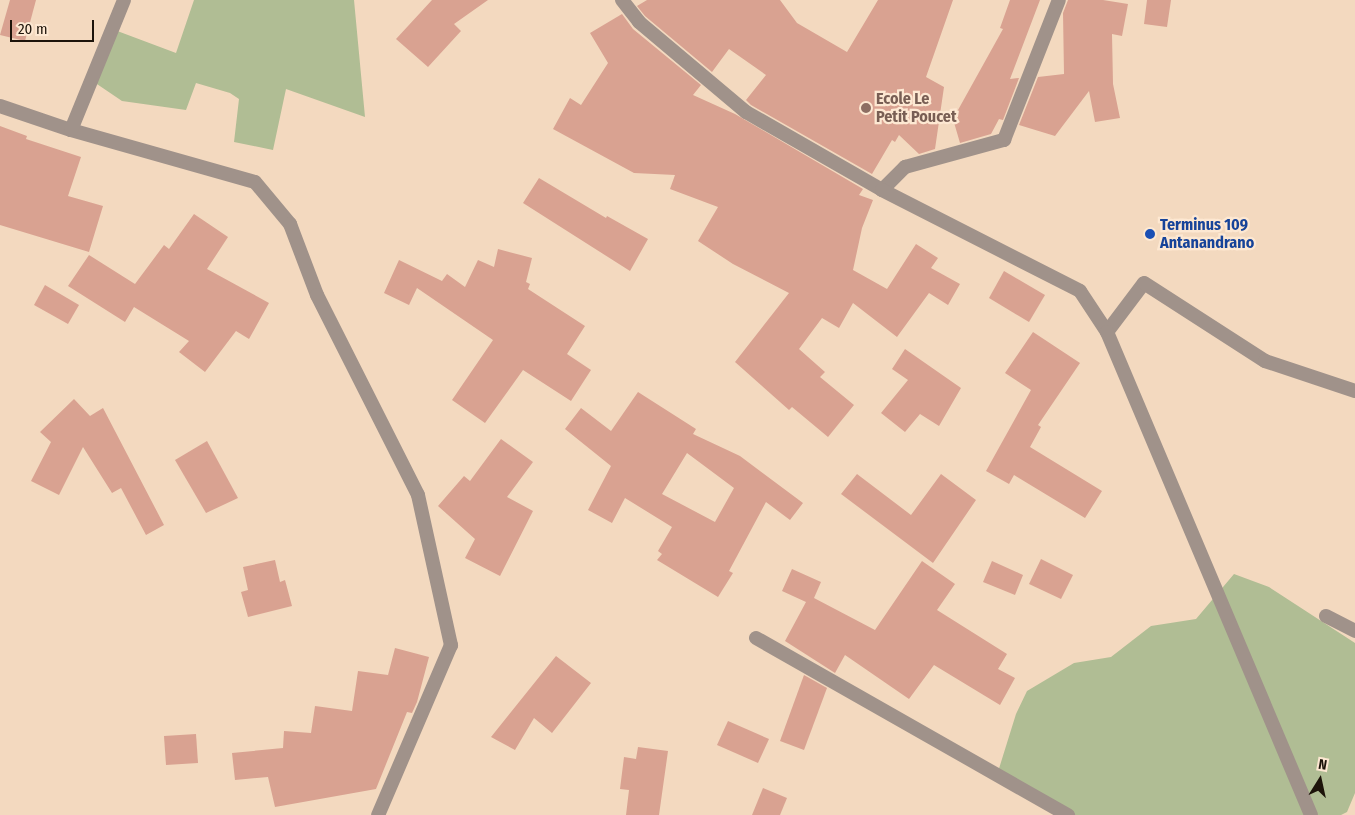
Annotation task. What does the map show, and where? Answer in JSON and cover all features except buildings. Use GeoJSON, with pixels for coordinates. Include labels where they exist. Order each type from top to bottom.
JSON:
{"type":"FeatureCollection","features":[{"type":"Feature","properties":{"kind":"street"},"geometry":{"type":"LineString","coordinates":[[71,130],[124,0]]}},
{"type":"Feature","properties":{"kind":"street"},"geometry":{"type":"LineString","coordinates":[[622,0],[639,22],[746,112],[882,190],[1080,292],[1106,332],[1311,815]]}},
{"type":"Feature","properties":{"kind":"street"},"geometry":{"type":"LineString","coordinates":[[882,190],[905,167],[1004,140],[1059,0]]}},
{"type":"Feature","properties":{"kind":"street"},"geometry":{"type":"LineString","coordinates":[[0,106],[71,130],[255,182],[290,224],[317,295],[418,495],[451,645],[378,815]]}},
{"type":"Feature","properties":{"kind":"street"},"geometry":{"type":"LineString","coordinates":[[1106,332],[1144,283],[1265,362],[1355,391]]}},
{"type":"Feature","properties":{"kind":"street"},"geometry":{"type":"LineString","coordinates":[[1326,616],[1355,631]]}},
{"type":"Feature","properties":{"kind":"street"},"geometry":{"type":"LineString","coordinates":[[756,638],[1068,815]]}},
{"type":"Feature","properties":{"kind":"green space"},"geometry":{"type":"Polygon","coordinates":[[[194,0],[354,0],[365,117],[286,89],[273,150],[234,142],[239,99],[230,93],[196,83],[186,110],[122,101],[91,80],[112,29],[176,53],[194,0]]]}},
{"type":"Feature","properties":{"kind":"green space"},"geometry":{"type":"Polygon","coordinates":[[[1234,574],[1269,587],[1355,643],[1355,793],[1347,812],[1341,815],[1068,815],[997,775],[1016,714],[1027,691],[1074,663],[1111,657],[1151,626],[1196,619],[1234,574]]]}},
{"type":"Feature","properties":{"kind":"place","name":"Ecole Le Petit Poucet"},"geometry":{"type":"Point","coordinates":[866,108]}},
{"type":"Feature","properties":{"kind":"place","name":"Terminus 109 Antanandrano"},"geometry":{"type":"Point","coordinates":[1150,234]}}]}
